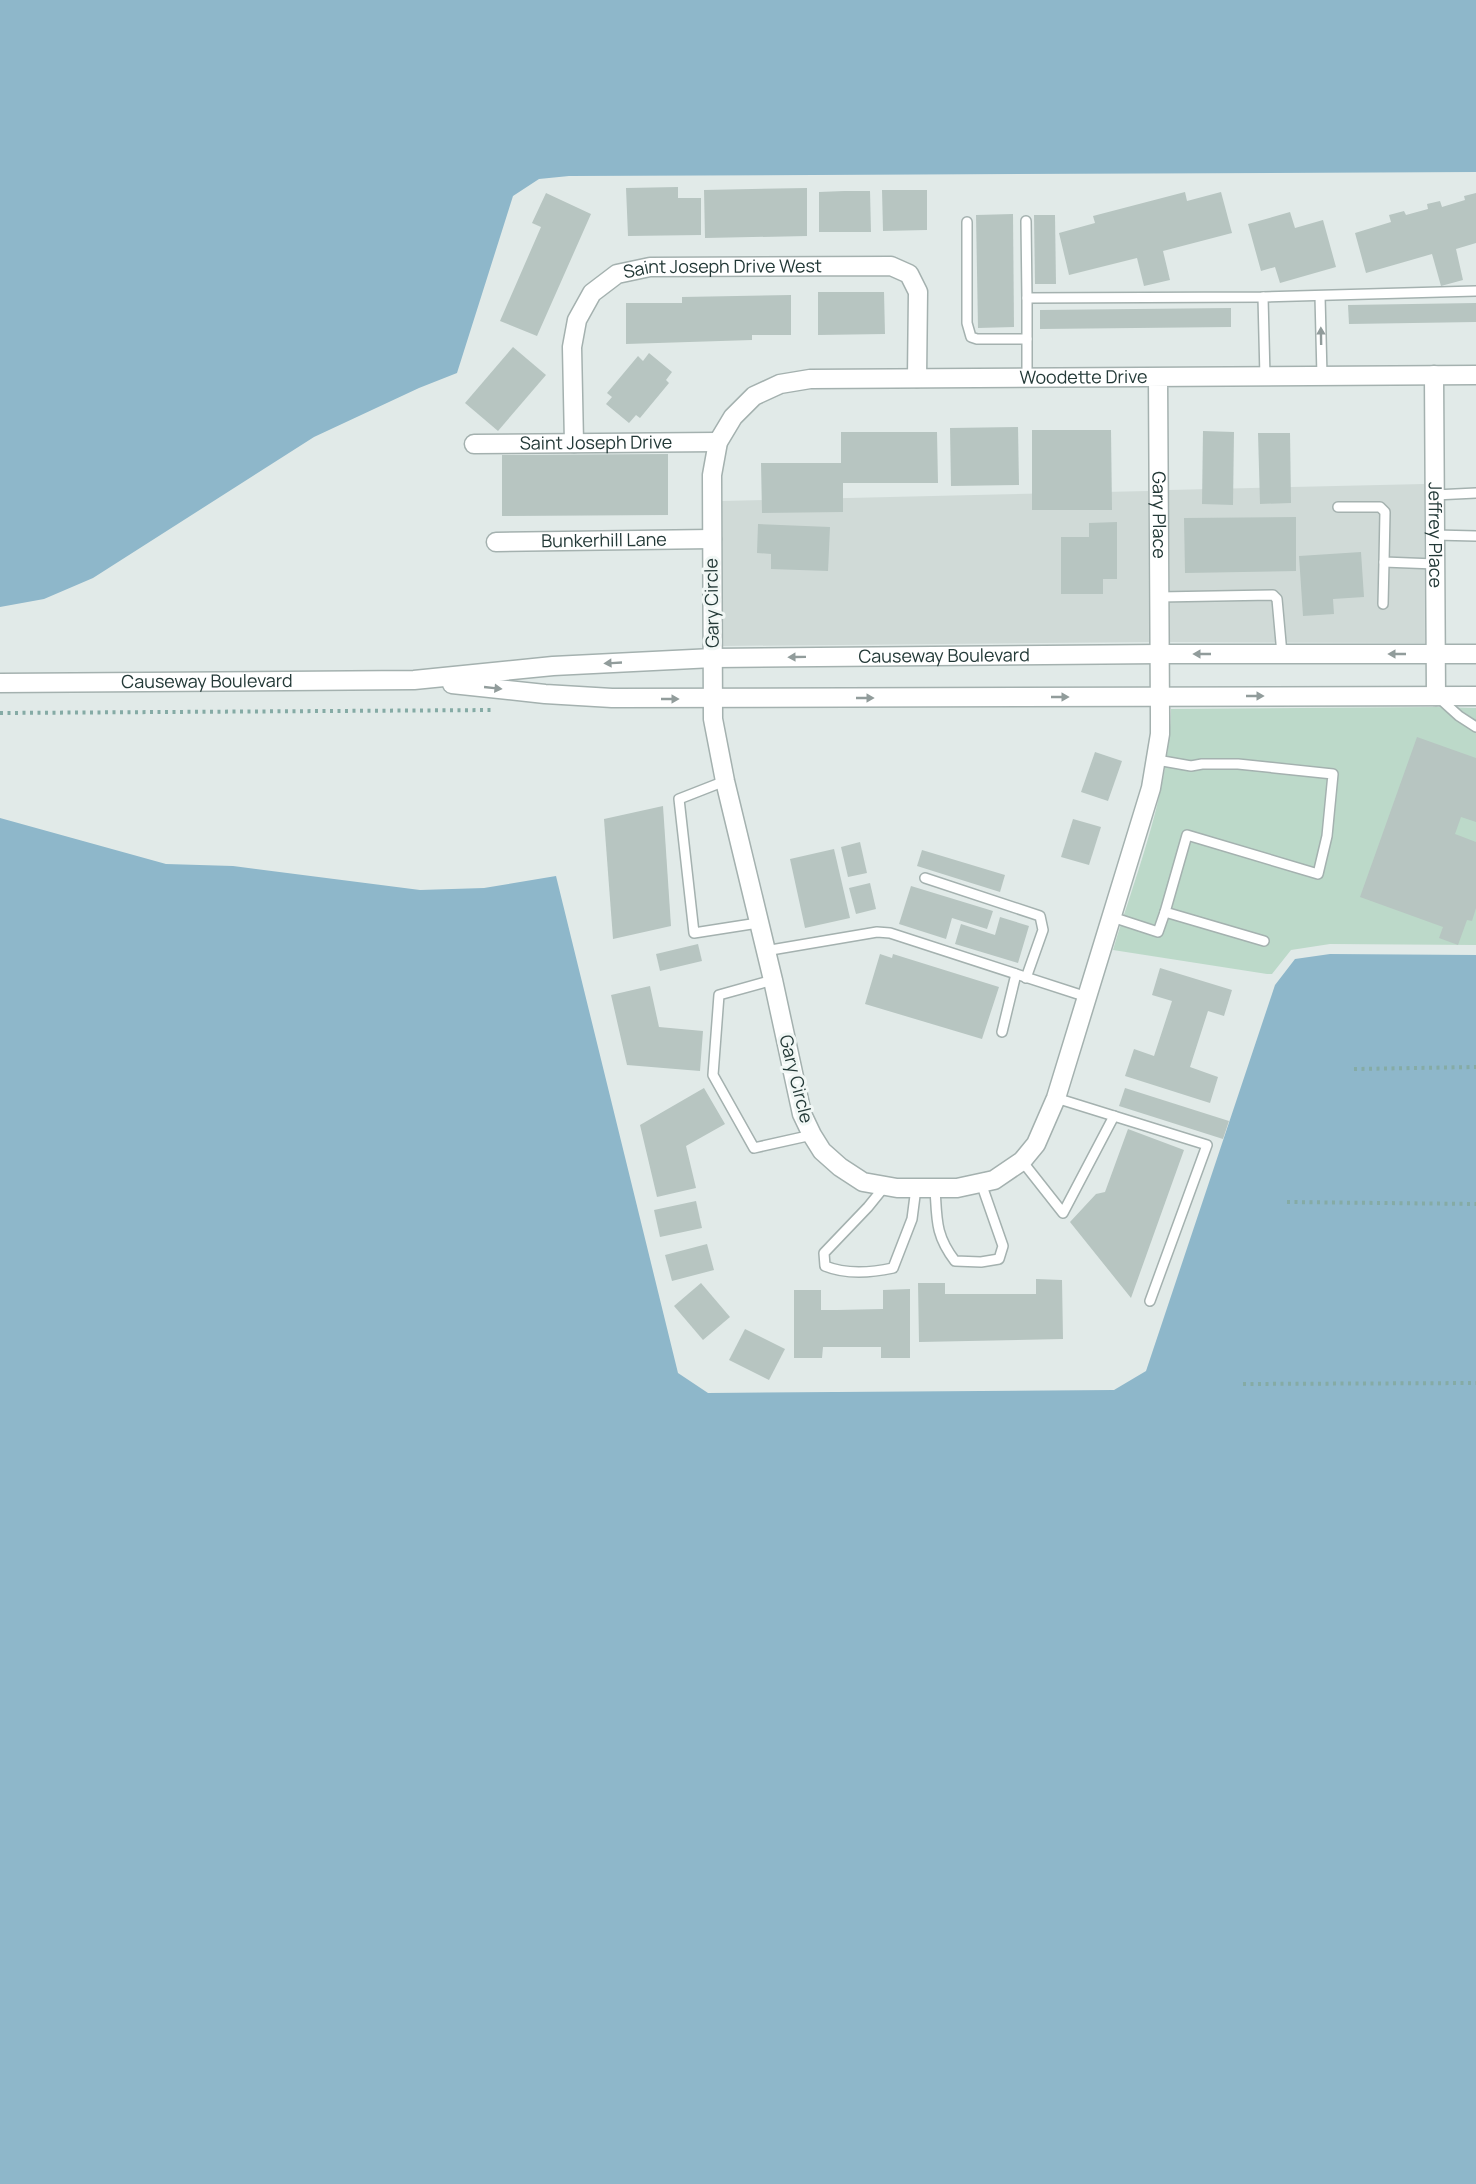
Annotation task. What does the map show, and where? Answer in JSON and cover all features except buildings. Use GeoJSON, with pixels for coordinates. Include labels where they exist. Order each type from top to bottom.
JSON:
{"type":"FeatureCollection","features":[{"type":"Feature","properties":{"kind":"street","name":"Saint Joseph Drive West"},"geometry":{"type":"LineString","coordinates":[[574,443],[573,348],[577,320],[592,293],[617,274],[650,267],[891,266],[909,274],[918,292],[917,378]]}},
{"type":"Feature","properties":{"kind":"street","name":"Jeffrey Place"},"geometry":{"type":"LineString","coordinates":[[1434,375],[1436,696]]}},
{"type":"Feature","properties":{"kind":"street","name":"Woodette Drive"},"geometry":{"type":"LineString","coordinates":[[718,442],[733,417],[754,396],[780,384],[810,379],[1476,375]]}},
{"type":"Feature","properties":{"kind":"street","name":"Gary Place"},"geometry":{"type":"LineString","coordinates":[[1158,377],[1160,654]]}},
{"type":"Feature","properties":{"kind":"street","name":"Saint Joseph Drive"},"geometry":{"type":"LineString","coordinates":[[474,444],[718,442]]}},
{"type":"Feature","properties":{"kind":"street","name":"Gary Circle"},"geometry":{"type":"LineString","coordinates":[[718,442],[712,475],[713,719],[725,781],[773,980],[802,1114],[822,1151],[840,1167],[863,1182],[916,1188],[957,1188],[981,1183],[993,1180],[1022,1161],[1036,1144],[1056,1098],[1151,788],[1160,735],[1160,654]]}},
{"type":"Feature","properties":{"kind":"street","name":"Bunkerhill Lane"},"geometry":{"type":"LineString","coordinates":[[496,542],[712,539]]}},
{"type":"Feature","properties":{"kind":"street","name":"Causeway Boulevard"},"geometry":{"type":"LineString","coordinates":[[0,683],[414,680],[553,666],[713,658],[1476,654]]}},
{"type":"Feature","properties":{"kind":"street","name":"Causeway Boulevard"},"geometry":{"type":"LineString","coordinates":[[414,680],[545,694],[612,698],[1476,696]]}},
{"type":"Feature","properties":{"kind":"lane"},"geometry":{"type":"LineString","coordinates":[[1026,221],[1027,378]]}},
{"type":"Feature","properties":{"kind":"lane"},"geometry":{"type":"LineString","coordinates":[[967,222],[967,322],[971,336],[977,339],[1027,339]]}},
{"type":"Feature","properties":{"kind":"lane"},"geometry":{"type":"LineString","coordinates":[[1027,298],[1263,297],[1476,291]]}},
{"type":"Feature","properties":{"kind":"lane"},"geometry":{"type":"LineString","coordinates":[[1320,296],[1322,376]]}},
{"type":"Feature","properties":{"kind":"lane"},"geometry":{"type":"LineString","coordinates":[[1263,297],[1264,376]]}},
{"type":"Feature","properties":{"kind":"lane"},"geometry":{"type":"LineString","coordinates":[[1435,495],[1476,493]]}},
{"type":"Feature","properties":{"kind":"lane"},"geometry":{"type":"LineString","coordinates":[[1338,507],[1380,507],[1385,512],[1383,604]]}},
{"type":"Feature","properties":{"kind":"lane"},"geometry":{"type":"LineString","coordinates":[[1435,535],[1476,536]]}},
{"type":"Feature","properties":{"kind":"lane"},"geometry":{"type":"LineString","coordinates":[[1384,562],[1435,564]]}},
{"type":"Feature","properties":{"kind":"lane"},"geometry":{"type":"LineString","coordinates":[[1159,597],[1273,595],[1277,599],[1282,654]]}},
{"type":"Feature","properties":{"kind":"lane"},"geometry":{"type":"LineString","coordinates":[[1436,696],[1476,727]]}},
{"type":"Feature","properties":{"kind":"lane"},"geometry":{"type":"LineString","coordinates":[[1112,917],[1158,932],[1187,835],[1318,874],[1327,836],[1334,774],[1238,764],[1191,766],[1157,760]]}},
{"type":"Feature","properties":{"kind":"lane"},"geometry":{"type":"LineString","coordinates":[[725,781],[679,799],[694,933],[758,923]]}},
{"type":"Feature","properties":{"kind":"lane"},"geometry":{"type":"LineString","coordinates":[[925,879],[1040,916],[1043,930],[1026,978]]}},
{"type":"Feature","properties":{"kind":"lane"},"geometry":{"type":"LineString","coordinates":[[1165,912],[1264,942]]}},
{"type":"Feature","properties":{"kind":"lane"},"geometry":{"type":"LineString","coordinates":[[765,951],[877,932],[890,933],[1087,998]]}},
{"type":"Feature","properties":{"kind":"lane"},"geometry":{"type":"LineString","coordinates":[[1002,1032],[1016,974]]}},
{"type":"Feature","properties":{"kind":"lane"},"geometry":{"type":"LineString","coordinates":[[773,980],[720,995],[713,1075],[754,1148],[812,1135]]}},
{"type":"Feature","properties":{"kind":"lane"},"geometry":{"type":"LineString","coordinates":[[1056,1098],[1207,1145],[1150,1301]]}},
{"type":"Feature","properties":{"kind":"lane"},"geometry":{"type":"LineString","coordinates":[[1022,1161],[1063,1213],[1114,1116]]}},
{"type":"Feature","properties":{"kind":"lane"},"geometry":{"type":"LineString","coordinates":[[935,1188],[939,1236],[944,1247],[955,1261],[981,1262],[999,1259],[1003,1246],[981,1183]]}},
{"type":"Feature","properties":{"kind":"lane"},"geometry":{"type":"LineString","coordinates":[[885,1186],[824,1253],[825,1266],[840,1272],[875,1272],[894,1268],[912,1219],[916,1188]]}},
{"type":"Feature","properties":{"kind":"path"},"geometry":{"type":"LineString","coordinates":[[1354,1069],[1476,1067]]}},
{"type":"Feature","properties":{"kind":"path"},"geometry":{"type":"LineString","coordinates":[[1287,1203],[1476,1204]]}},
{"type":"Feature","properties":{"kind":"path"},"geometry":{"type":"LineString","coordinates":[[1243,1384],[1476,1383]]}},
{"type":"Feature","properties":{"kind":"shaded area"},"geometry":{"type":"Polygon","coordinates":[[[1424,484],[1425,643],[1170,642],[1169,490],[1424,484]]]}},
{"type":"Feature","properties":{"kind":"shaded area"},"geometry":{"type":"Polygon","coordinates":[[[1148,491],[1149,642],[723,646],[722,501],[1148,491]]]}},
{"type":"Feature","properties":{"kind":"green space"},"geometry":{"type":"Polygon","coordinates":[[[1476,708],[1476,945],[1330,944],[1291,950],[1272,974],[1113,950],[1158,801],[1169,740],[1171,709],[1476,708]]]}},
{"type":"Feature","properties":{"kind":"water"},"geometry":{"type":"Polygon","coordinates":[[[0,0],[1476,0],[1476,172],[569,176],[539,179],[513,196],[457,373],[419,388],[314,437],[93,578],[44,599],[0,607],[0,0]]]}},
{"type":"Feature","properties":{"kind":"water"},"geometry":{"type":"Polygon","coordinates":[[[0,818],[166,864],[233,866],[420,890],[484,888],[556,876],[678,1373],[708,1393],[1114,1390],[1146,1371],[1275,985],[1295,959],[1330,954],[1476,955],[1476,2184],[0,2184],[0,818]]]}}]}
